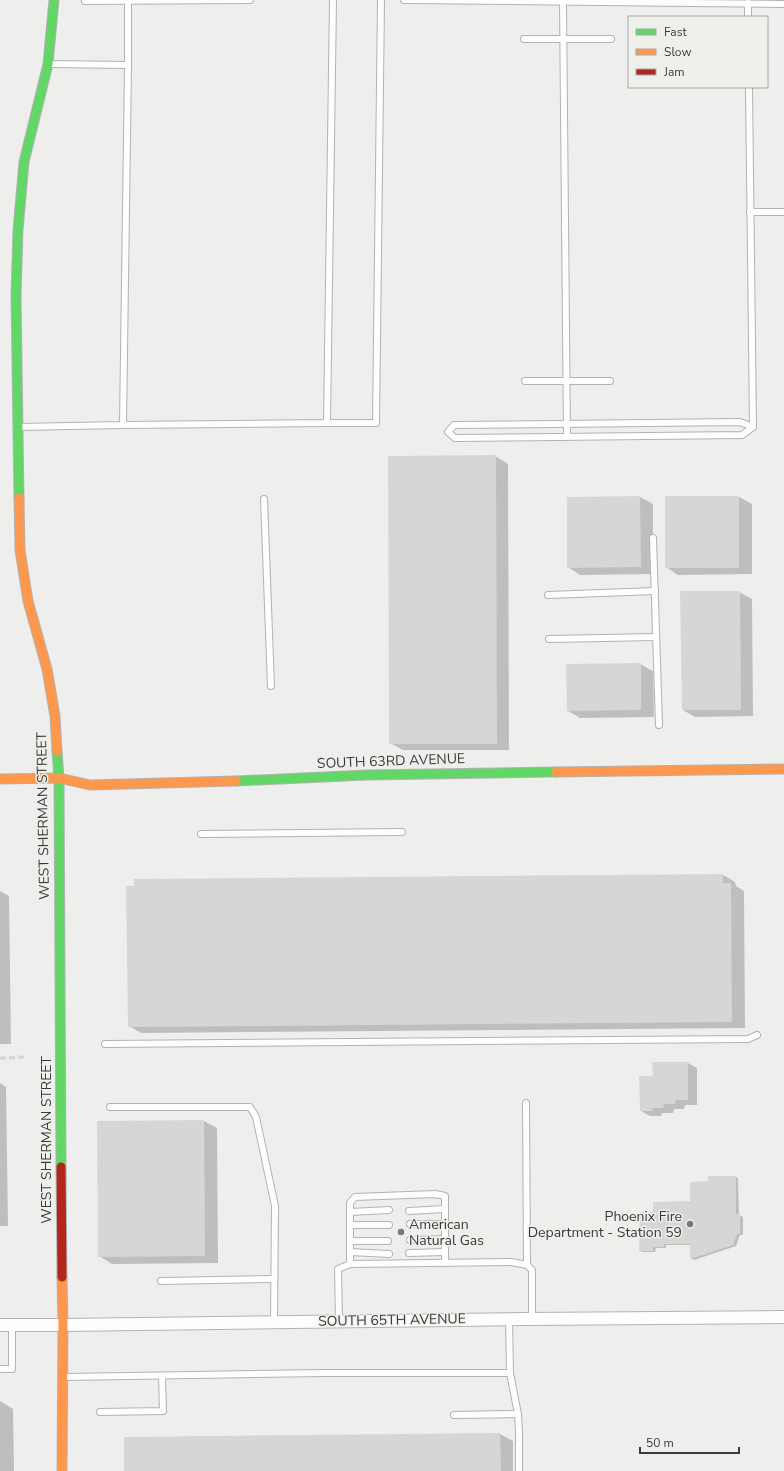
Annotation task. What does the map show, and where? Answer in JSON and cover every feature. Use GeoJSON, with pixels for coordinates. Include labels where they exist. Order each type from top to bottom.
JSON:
{"type":"FeatureCollection","features":[{"type":"Feature","properties":{"kind":"street","name":"WEST SHERMAN STREET"},"geometry":{"type":"LineString","coordinates":[[54,0],[48,64],[24,162],[20,188],[16,295],[20,550],[28,600],[47,669],[55,716],[59,778],[63,1325],[62,1471]]}},
{"type":"Feature","properties":{"kind":"street","name":"SOUTH 63RD AVENUE"},"geometry":{"type":"LineString","coordinates":[[0,778],[59,778],[90,785],[200,783],[382,775],[784,769]]}},
{"type":"Feature","properties":{"kind":"street","name":"SOUTH 65TH AVENUE"},"geometry":{"type":"LineString","coordinates":[[6,1325],[784,1317]]}},
{"type":"Feature","properties":{"kind":"lane"},"geometry":{"type":"LineString","coordinates":[[85,1],[250,0]]}},
{"type":"Feature","properties":{"kind":"lane"},"geometry":{"type":"LineString","coordinates":[[327,423],[333,0]]}},
{"type":"Feature","properties":{"kind":"lane"},"geometry":{"type":"LineString","coordinates":[[18,427],[376,422],[381,0]]}},
{"type":"Feature","properties":{"kind":"lane"},"geometry":{"type":"LineString","coordinates":[[404,0],[784,4]]}},
{"type":"Feature","properties":{"kind":"lane"},"geometry":{"type":"LineString","coordinates":[[123,425],[128,1]]}},
{"type":"Feature","properties":{"kind":"lane"},"geometry":{"type":"LineString","coordinates":[[563,2],[567,437]]}},
{"type":"Feature","properties":{"kind":"lane"},"geometry":{"type":"LineString","coordinates":[[748,4],[748,16]]}},
{"type":"Feature","properties":{"kind":"lane"},"geometry":{"type":"LineString","coordinates":[[524,39],[612,39]]}},
{"type":"Feature","properties":{"kind":"lane"},"geometry":{"type":"LineString","coordinates":[[48,64],[128,65]]}},
{"type":"Feature","properties":{"kind":"lane"},"geometry":{"type":"LineString","coordinates":[[748,88],[753,427]]}},
{"type":"Feature","properties":{"kind":"lane"},"geometry":{"type":"LineString","coordinates":[[750,212],[784,212]]}},
{"type":"Feature","properties":{"kind":"lane"},"geometry":{"type":"LineString","coordinates":[[525,381],[610,381]]}},
{"type":"Feature","properties":{"kind":"lane"},"geometry":{"type":"LineString","coordinates":[[740,422],[753,427],[742,435],[455,438],[448,432],[454,425],[740,422]]}},
{"type":"Feature","properties":{"kind":"lane"},"geometry":{"type":"LineString","coordinates":[[264,499],[271,686]]}},
{"type":"Feature","properties":{"kind":"lane"},"geometry":{"type":"LineString","coordinates":[[653,538],[659,725]]}},
{"type":"Feature","properties":{"kind":"lane"},"geometry":{"type":"LineString","coordinates":[[548,595],[655,591]]}},
{"type":"Feature","properties":{"kind":"lane"},"geometry":{"type":"LineString","coordinates":[[548,639],[656,636]]}},
{"type":"Feature","properties":{"kind":"lane"},"geometry":{"type":"LineString","coordinates":[[201,834],[402,832]]}},
{"type":"Feature","properties":{"kind":"lane"},"geometry":{"type":"LineString","coordinates":[[105,1044],[748,1039],[757,1035]]}},
{"type":"Feature","properties":{"kind":"lane"},"geometry":{"type":"LineString","coordinates":[[526,1103],[527,1265]]}},
{"type":"Feature","properties":{"kind":"lane"},"geometry":{"type":"LineString","coordinates":[[110,1107],[250,1107],[256,1117],[275,1206],[274,1322]]}},
{"type":"Feature","properties":{"kind":"lane"},"geometry":{"type":"LineString","coordinates":[[350,1264],[350,1203],[355,1197],[427,1194],[445,1196],[446,1263]]}},
{"type":"Feature","properties":{"kind":"lane"},"geometry":{"type":"LineString","coordinates":[[409,1211],[445,1209]]}},
{"type":"Feature","properties":{"kind":"lane"},"geometry":{"type":"LineString","coordinates":[[350,1212],[389,1210]]}},
{"type":"Feature","properties":{"kind":"lane"},"geometry":{"type":"LineString","coordinates":[[350,1224],[389,1225]]}},
{"type":"Feature","properties":{"kind":"lane"},"geometry":{"type":"LineString","coordinates":[[410,1224],[446,1224]]}},
{"type":"Feature","properties":{"kind":"lane"},"geometry":{"type":"LineString","coordinates":[[410,1240],[446,1239]]}},
{"type":"Feature","properties":{"kind":"lane"},"geometry":{"type":"LineString","coordinates":[[350,1241],[388,1241]]}},
{"type":"Feature","properties":{"kind":"lane"},"geometry":{"type":"LineString","coordinates":[[350,1252],[389,1254]]}},
{"type":"Feature","properties":{"kind":"lane"},"geometry":{"type":"LineString","coordinates":[[409,1253],[445,1252]]}},
{"type":"Feature","properties":{"kind":"lane"},"geometry":{"type":"LineString","coordinates":[[339,1321],[338,1269],[350,1264],[511,1262],[527,1265],[532,1270],[532,1319]]}},
{"type":"Feature","properties":{"kind":"lane"},"geometry":{"type":"LineString","coordinates":[[161,1281],[274,1279]]}},
{"type":"Feature","properties":{"kind":"lane"},"geometry":{"type":"LineString","coordinates":[[509,1319],[510,1373],[520,1432],[519,1471]]}},
{"type":"Feature","properties":{"kind":"lane"},"geometry":{"type":"LineString","coordinates":[[0,1369],[12,1369],[6,1325]]}},
{"type":"Feature","properties":{"kind":"lane"},"geometry":{"type":"LineString","coordinates":[[62,1377],[510,1373]]}},
{"type":"Feature","properties":{"kind":"lane"},"geometry":{"type":"LineString","coordinates":[[100,1412],[163,1411],[162,1376]]}},
{"type":"Feature","properties":{"kind":"lane"},"geometry":{"type":"LineString","coordinates":[[454,1415],[518,1414]]}},
{"type":"Feature","properties":{"kind":"building"},"geometry":{"type":"Polygon","coordinates":[[[496,455],[497,744],[389,744],[388,456],[496,455]]]}},
{"type":"Feature","properties":{"kind":"building"},"geometry":{"type":"Polygon","coordinates":[[[640,496],[641,567],[567,568],[567,497],[640,496]]]}},
{"type":"Feature","properties":{"kind":"building"},"geometry":{"type":"Polygon","coordinates":[[[665,496],[739,496],[739,568],[665,568],[665,496]]]}},
{"type":"Feature","properties":{"kind":"building"},"geometry":{"type":"Polygon","coordinates":[[[680,591],[740,591],[741,710],[682,710],[680,591]]]}},
{"type":"Feature","properties":{"kind":"building"},"geometry":{"type":"Polygon","coordinates":[[[641,663],[641,710],[567,711],[566,664],[641,663]]]}},
{"type":"Feature","properties":{"kind":"building"},"geometry":{"type":"Polygon","coordinates":[[[723,874],[723,883],[731,883],[732,1022],[128,1027],[126,886],[134,886],[134,879],[723,874]]]}},
{"type":"Feature","properties":{"kind":"building"},"geometry":{"type":"Polygon","coordinates":[[[652,1062],[688,1062],[688,1100],[676,1100],[675,1104],[664,1104],[663,1108],[653,1108],[652,1111],[640,1111],[639,1076],[653,1076],[652,1062]]]}},
{"type":"Feature","properties":{"kind":"building"},"geometry":{"type":"Polygon","coordinates":[[[204,1120],[205,1256],[98,1257],[97,1121],[204,1120]]]}},
{"type":"Feature","properties":{"kind":"building","name":"Phoenix Fire Department - Station 59"},"geometry":{"type":"Polygon","coordinates":[[[708,1176],[736,1176],[736,1214],[740,1214],[740,1234],[737,1234],[733,1245],[690,1259],[690,1244],[664,1244],[664,1247],[653,1247],[653,1251],[639,1251],[640,1212],[653,1212],[653,1202],[690,1201],[690,1182],[708,1181],[708,1176]]]}},
{"type":"Feature","properties":{"kind":"building"},"geometry":{"type":"Polygon","coordinates":[[[500,1433],[501,1471],[124,1471],[124,1437],[500,1433]]]}},
{"type":"Feature","properties":{"kind":"railway"},"geometry":{"type":"LineString","coordinates":[[0,1058],[25,1057]]}},
{"type":"Feature","properties":{"kind":"traffic: fast"},"geometry":{"type":"LineString","coordinates":[[19,498],[16,295],[18,230],[24,162],[48,64],[54,0]]}},
{"type":"Feature","properties":{"kind":"traffic: fast"},"geometry":{"type":"LineString","coordinates":[[57,751],[59,778],[61,1167]]}},
{"type":"Feature","properties":{"kind":"traffic: fast"},"geometry":{"type":"LineString","coordinates":[[236,781],[367,775],[556,772]]}},
{"type":"Feature","properties":{"kind":"traffic: slow"},"geometry":{"type":"LineString","coordinates":[[19,498],[20,550],[28,601],[47,669],[55,716],[57,751]]}},
{"type":"Feature","properties":{"kind":"traffic: slow"},"geometry":{"type":"LineString","coordinates":[[556,772],[784,769]]}},
{"type":"Feature","properties":{"kind":"traffic: slow"},"geometry":{"type":"LineString","coordinates":[[0,779],[59,778],[90,785],[236,781]]}},
{"type":"Feature","properties":{"kind":"traffic: slow"},"geometry":{"type":"LineString","coordinates":[[62,1277],[62,1471]]}},
{"type":"Feature","properties":{"kind":"traffic: jam"},"geometry":{"type":"LineString","coordinates":[[61,1167],[62,1277]]}},
{"type":"Feature","properties":{"kind":"place","name":"Phoenix Fire Department - Station 59"},"geometry":{"type":"Point","coordinates":[690,1224]}},
{"type":"Feature","properties":{"kind":"place","name":"American Natural Gas"},"geometry":{"type":"Point","coordinates":[401,1232]}}]}
